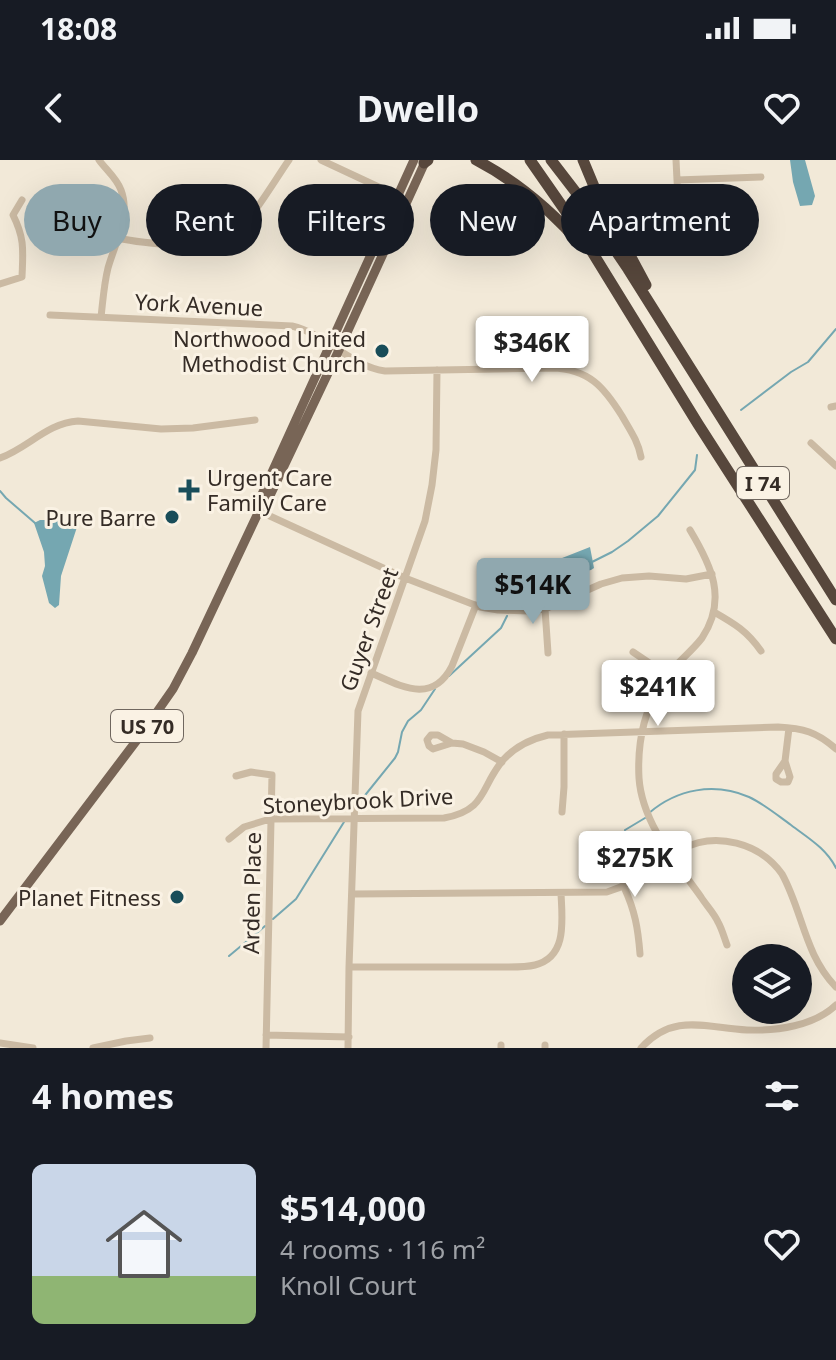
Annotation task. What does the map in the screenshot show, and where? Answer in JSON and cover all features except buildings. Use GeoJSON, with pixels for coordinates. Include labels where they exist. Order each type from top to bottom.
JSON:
{"type":"FeatureCollection","features":[{"type":"Feature","properties":{"kind":"highway"},"geometry":{"type":"LineString","coordinates":[[476,160],[537,200],[563,224],[601,268]]}},
{"type":"Feature","properties":{"kind":"highway","name":"I 74"},"geometry":{"type":"LineString","coordinates":[[530,160],[563,205],[836,639]]}},
{"type":"Feature","properties":{"kind":"highway","name":"I 74"},"geometry":{"type":"LineString","coordinates":[[551,160],[603,231],[836,600]]}},
{"type":"Feature","properties":{"kind":"highway"},"geometry":{"type":"LineString","coordinates":[[583,160],[598,196],[690,366]]}},
{"type":"Feature","properties":{"kind":"main road","name":"US 70"},"geometry":{"type":"LineString","coordinates":[[407,184],[423,161]]}},
{"type":"Feature","properties":{"kind":"main road","name":"US 70"},"geometry":{"type":"LineString","coordinates":[[0,921],[173,689],[259,511],[258,503],[423,161]]}},
{"type":"Feature","properties":{"kind":"main road","name":"US 70"},"geometry":{"type":"LineString","coordinates":[[335,347],[373,256]]}},
{"type":"Feature","properties":{"kind":"main road"},"geometry":{"type":"LineString","coordinates":[[0,907],[12,905]]}},
{"type":"Feature","properties":{"kind":"street"},"geometry":{"type":"LineString","coordinates":[[99,160],[118,184]]}},
{"type":"Feature","properties":{"kind":"street"},"geometry":{"type":"LineString","coordinates":[[130,240],[201,246],[228,240],[244,226],[289,160]]}},
{"type":"Feature","properties":{"kind":"street"},"geometry":{"type":"LineString","coordinates":[[321,160],[372,184]]}},
{"type":"Feature","properties":{"kind":"street"},"geometry":{"type":"LineString","coordinates":[[676,160],[677,184]]}},
{"type":"Feature","properties":{"kind":"street"},"geometry":{"type":"LineString","coordinates":[[677,180],[761,177]]}},
{"type":"Feature","properties":{"kind":"street"},"geometry":{"type":"LineString","coordinates":[[0,284],[22,277],[23,240],[13,215],[22,200]]}},
{"type":"Feature","properties":{"kind":"street"},"geometry":{"type":"LineString","coordinates":[[101,317],[105,283],[113,256]]}},
{"type":"Feature","properties":{"kind":"street","name":"York Avenue"},"geometry":{"type":"LineString","coordinates":[[50,315],[292,326],[308,331],[361,364],[392,372],[552,368],[579,372],[601,386],[611,399],[637,440],[641,457]]}},
{"type":"Feature","properties":{"kind":"street","name":"Guyer Street"},"geometry":{"type":"LineString","coordinates":[[348,1048],[358,711],[424,525],[432,485],[437,370]]}},
{"type":"Feature","properties":{"kind":"street"},"geometry":{"type":"LineString","coordinates":[[0,458],[18,451],[50,428],[67,422],[170,429],[255,420]]}},
{"type":"Feature","properties":{"kind":"street"},"geometry":{"type":"LineString","coordinates":[[811,443],[836,466]]}},
{"type":"Feature","properties":{"kind":"street"},"geometry":{"type":"LineString","coordinates":[[259,511],[405,578],[476,605],[513,611],[545,609],[622,578],[649,576],[686,579],[712,574]]}},
{"type":"Feature","properties":{"kind":"street"},"geometry":{"type":"LineString","coordinates":[[690,530],[708,560],[715,594],[714,612],[701,639],[667,675],[649,707],[642,732],[639,781],[653,825],[718,920],[727,945]]}},
{"type":"Feature","properties":{"kind":"street"},"geometry":{"type":"LineString","coordinates":[[371,673],[411,690],[438,684],[452,666],[476,605]]}},
{"type":"Feature","properties":{"kind":"street"},"geometry":{"type":"LineString","coordinates":[[545,609],[548,653]]}},
{"type":"Feature","properties":{"kind":"street"},"geometry":{"type":"LineString","coordinates":[[714,612],[738,625],[761,651]]}},
{"type":"Feature","properties":{"kind":"street"},"geometry":{"type":"LineString","coordinates":[[633,652],[667,675]]}},
{"type":"Feature","properties":{"kind":"street"},"geometry":{"type":"LineString","coordinates":[[785,761],[789,728]]}},
{"type":"Feature","properties":{"kind":"street","name":"Stoneybrook Drive"},"geometry":{"type":"LineString","coordinates":[[229,839],[244,827],[270,819],[457,816],[476,804],[502,762],[520,745],[534,739],[564,734],[800,728],[821,737],[836,749]]}},
{"type":"Feature","properties":{"kind":"street"},"geometry":{"type":"LineString","coordinates":[[562,812],[564,734]]}},
{"type":"Feature","properties":{"kind":"street"},"geometry":{"type":"LineString","coordinates":[[452,743],[472,746],[502,762]]}},
{"type":"Feature","properties":{"kind":"street","name":"Arden Place"},"geometry":{"type":"LineString","coordinates":[[236,776],[251,772],[272,775],[266,1048]]}},
{"type":"Feature","properties":{"kind":"street"},"geometry":{"type":"LineString","coordinates":[[353,894],[607,892],[624,887],[683,848],[697,843],[736,843],[752,848],[778,868],[786,881],[813,954],[836,987]]}},
{"type":"Feature","properties":{"kind":"street"},"geometry":{"type":"LineString","coordinates":[[624,887],[638,925],[640,954]]}},
{"type":"Feature","properties":{"kind":"street"},"geometry":{"type":"LineString","coordinates":[[349,967],[534,965],[551,955],[563,933],[561,893]]}},
{"type":"Feature","properties":{"kind":"street"},"geometry":{"type":"LineString","coordinates":[[641,1048],[657,1034],[676,1025],[776,1029],[807,1022],[829,1012],[836,1005]]}},
{"type":"Feature","properties":{"kind":"street"},"geometry":{"type":"LineString","coordinates":[[266,1035],[349,1037]]}},
{"type":"Feature","properties":{"kind":"street"},"geometry":{"type":"LineString","coordinates":[[93,1048],[150,1038]]}},
{"type":"Feature","properties":{"kind":"street"},"geometry":{"type":"LineString","coordinates":[[0,1043],[33,1048]]}},
{"type":"Feature","properties":{"kind":"water"},"geometry":{"type":"Polygon","coordinates":[[[790,160],[805,160],[815,196],[812,205],[800,206],[790,160]]]}},
{"type":"Feature","properties":{"kind":"water"},"geometry":{"type":"Polygon","coordinates":[[[40,520],[75,520],[78,524],[61,576],[59,605],[55,608],[49,603],[42,576],[44,552],[34,523],[40,520]]]}},
{"type":"Feature","properties":{"kind":"water"},"geometry":{"type":"Polygon","coordinates":[[[590,547],[594,568],[591,570],[556,577],[533,569],[534,565],[552,562],[590,547]]]}},
{"type":"Feature","properties":{"kind":"waterway"},"geometry":{"type":"LineString","coordinates":[[741,410],[808,362],[836,329]]}},
{"type":"Feature","properties":{"kind":"waterway"},"geometry":{"type":"LineString","coordinates":[[592,562],[628,541],[658,516],[695,470],[697,455]]}},
{"type":"Feature","properties":{"kind":"waterway"},"geometry":{"type":"LineString","coordinates":[[0,491],[35,523]]}},
{"type":"Feature","properties":{"kind":"waterway"},"geometry":{"type":"LineString","coordinates":[[509,605],[520,576],[535,566]]}},
{"type":"Feature","properties":{"kind":"waterway"},"geometry":{"type":"LineString","coordinates":[[449,676],[501,628],[507,616]]}},
{"type":"Feature","properties":{"kind":"waterway"},"geometry":{"type":"LineString","coordinates":[[358,804],[395,758],[408,721],[421,710],[435,689]]}},
{"type":"Feature","properties":{"kind":"waterway"},"geometry":{"type":"LineString","coordinates":[[649,813],[672,798],[696,790],[736,792],[760,803],[810,839],[836,868]]}},
{"type":"Feature","properties":{"kind":"waterway"},"geometry":{"type":"LineString","coordinates":[[625,830],[645,818]]}},
{"type":"Feature","properties":{"kind":"waterway"},"geometry":{"type":"LineString","coordinates":[[273,919],[296,899],[344,822]]}},
{"type":"Feature","properties":{"kind":"waterway"},"geometry":{"type":"LineString","coordinates":[[229,956],[265,926]]}},
{"type":"Feature","properties":{"kind":"place","name":"Northwood United Methodist Church"},"geometry":{"type":"Point","coordinates":[382,351]}},
{"type":"Feature","properties":{"kind":"place","name":"Urgent Care Family Care"},"geometry":{"type":"Point","coordinates":[189,490]}},
{"type":"Feature","properties":{"kind":"place","name":"Pure Barre"},"geometry":{"type":"Point","coordinates":[172,517]}},
{"type":"Feature","properties":{"kind":"place","name":"Planet Fitness"},"geometry":{"type":"Point","coordinates":[177,897]}}]}
